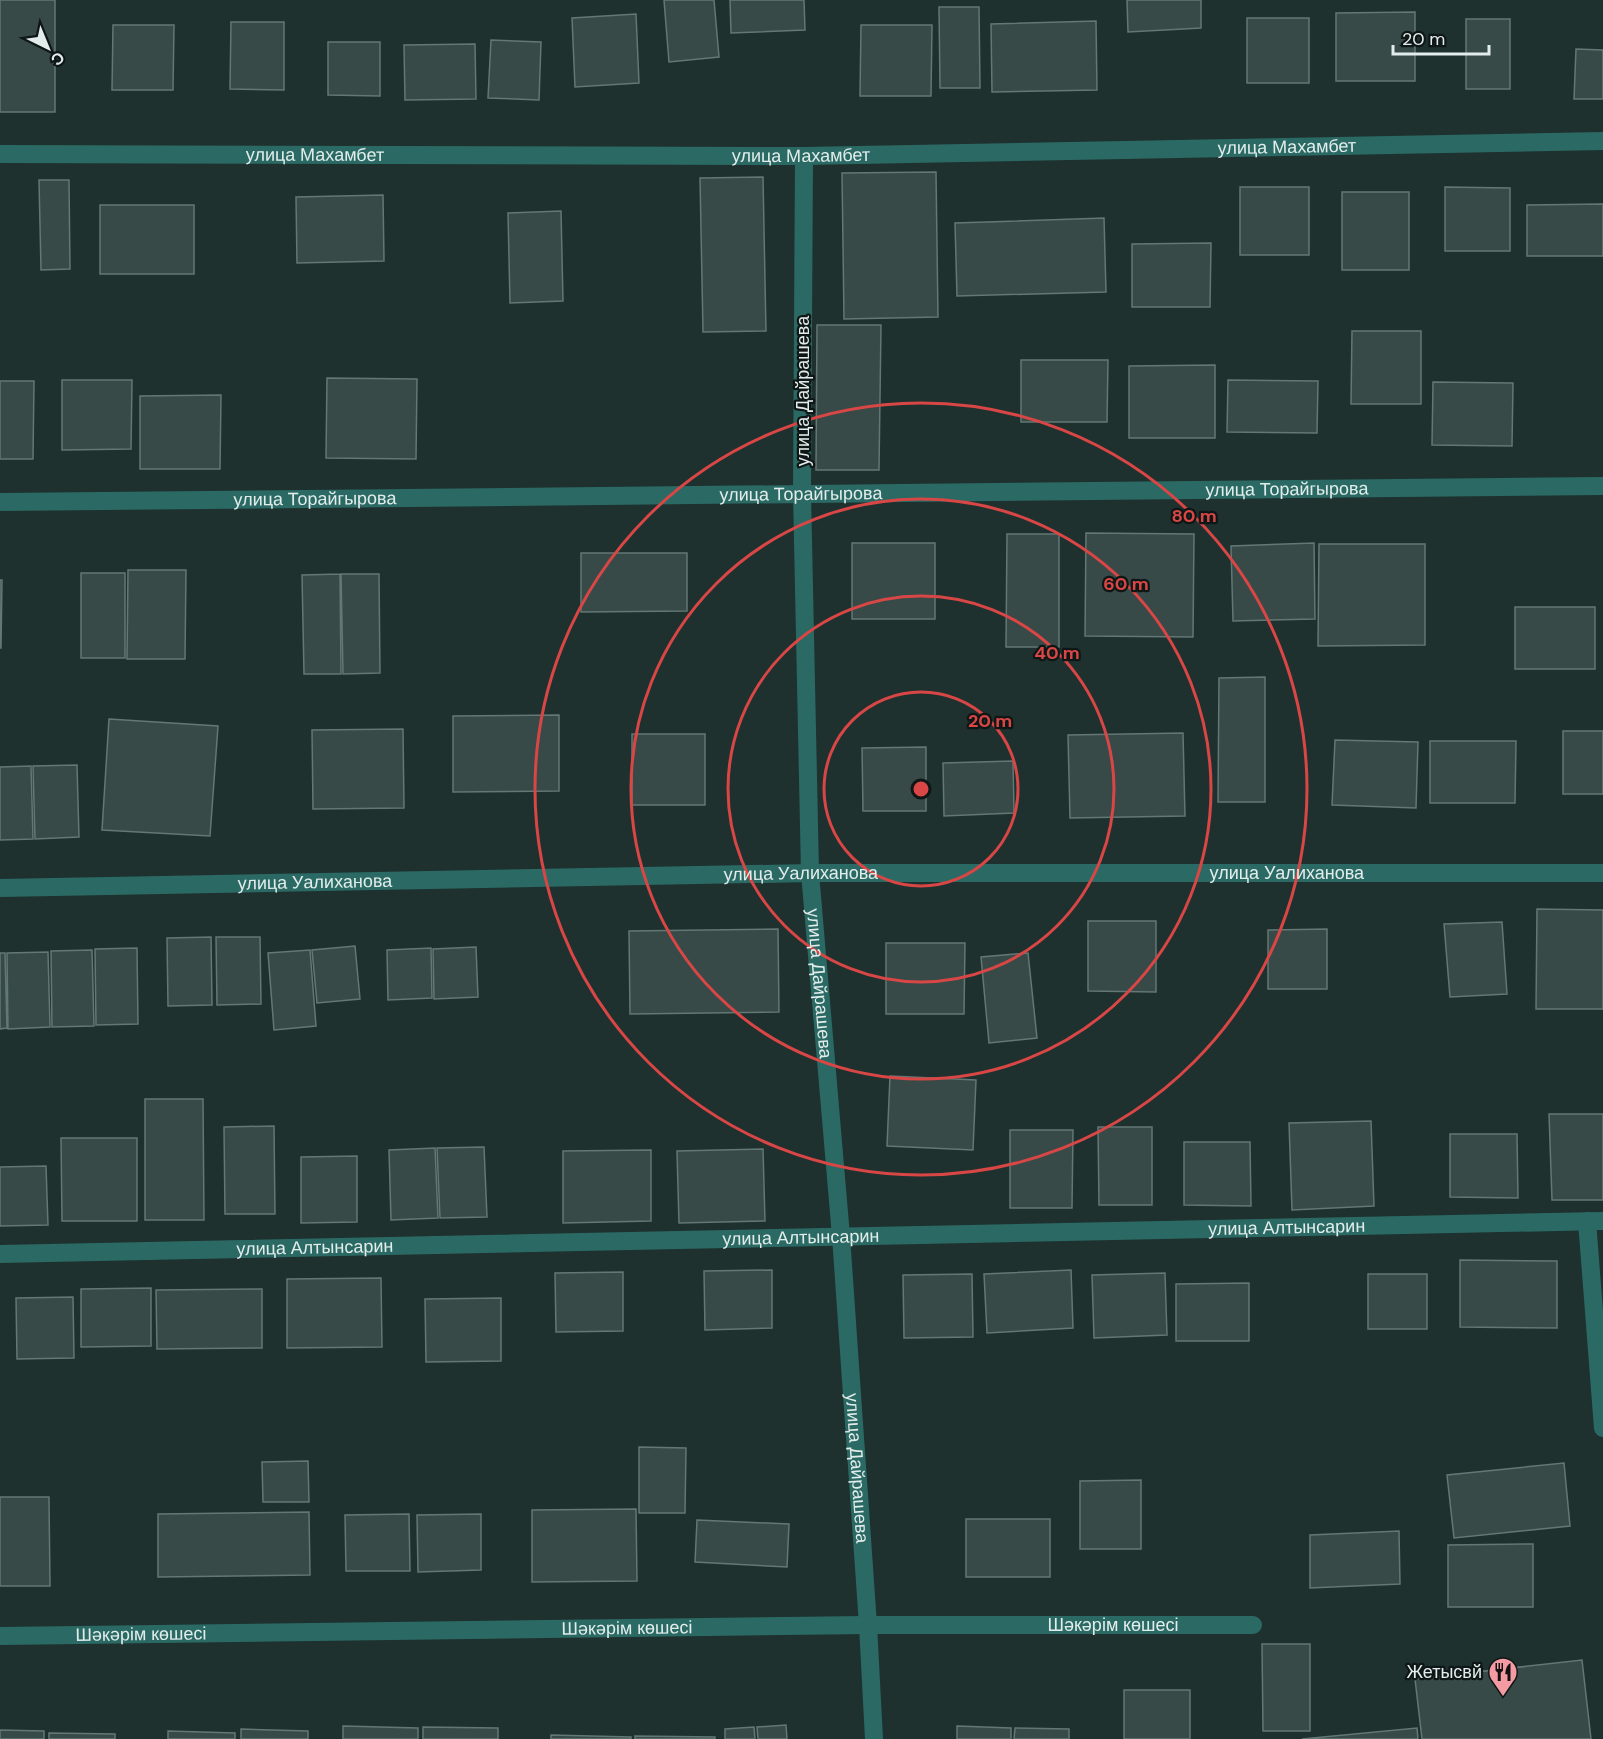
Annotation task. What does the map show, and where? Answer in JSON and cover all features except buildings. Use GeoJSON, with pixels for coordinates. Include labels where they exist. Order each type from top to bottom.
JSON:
{"type":"FeatureCollection","features":[{"type":"Feature","properties":{"kind":"street","name":"улица Махамбет"},"geometry":{"type":"LineString","coordinates":[[0,154],[804,156],[1603,141]]}},
{"type":"Feature","properties":{"kind":"street","name":"улица Дайрашева"},"geometry":{"type":"LineString","coordinates":[[804,156],[802,493],[810,873],[840,1236],[874,1739]]}},
{"type":"Feature","properties":{"kind":"street","name":"улица Торайгырова"},"geometry":{"type":"LineString","coordinates":[[0,502],[1603,486]]}},
{"type":"Feature","properties":{"kind":"street","name":"улица Уалиханова"},"geometry":{"type":"LineString","coordinates":[[0,888],[810,873],[1603,873]]}},
{"type":"Feature","properties":{"kind":"street","name":"улица Алтынсарин"},"geometry":{"type":"LineString","coordinates":[[0,1254],[1595,1221]]}},
{"type":"Feature","properties":{"kind":"street"},"geometry":{"type":"LineString","coordinates":[[1595,1221],[1603,1428]]}},
{"type":"Feature","properties":{"kind":"street","name":"Шәкәрім көшесі"},"geometry":{"type":"LineString","coordinates":[[0,1636],[868,1625],[1253,1625]]}},
{"type":"Feature","properties":{"kind":"place","name":"Жетысвй"},"geometry":{"type":"Point","coordinates":[1503,1698]}}]}
